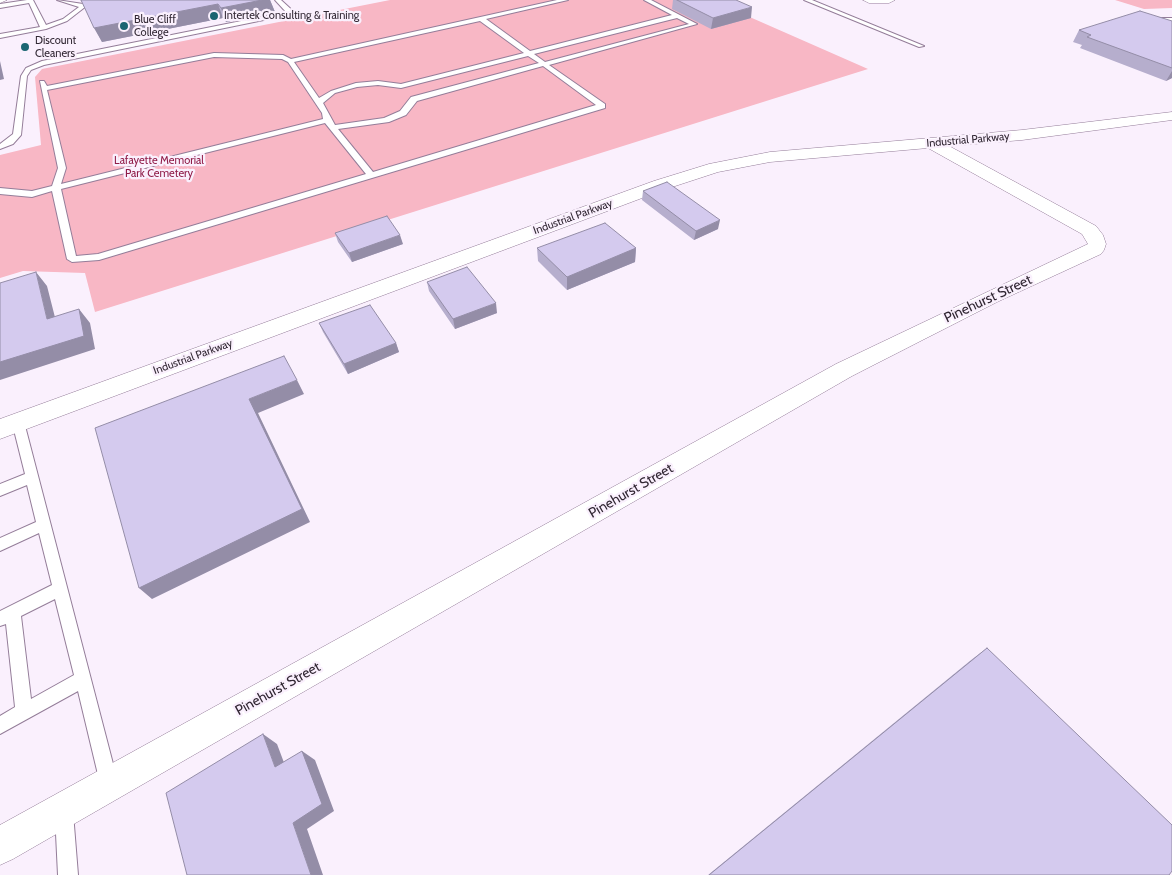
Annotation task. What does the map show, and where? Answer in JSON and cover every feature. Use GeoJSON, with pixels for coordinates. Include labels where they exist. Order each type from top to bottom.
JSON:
{"type":"FeatureCollection","features":[{"type":"Feature","properties":{"kind":"street"},"geometry":{"type":"LineString","coordinates":[[870,0],[889,0]]}},
{"type":"Feature","properties":{"kind":"street","name":"Industrial Parkway"},"geometry":{"type":"LineString","coordinates":[[0,429],[688,175],[770,158],[933,144],[1172,116]]}},
{"type":"Feature","properties":{"kind":"street","name":"Pinehurst Street"},"geometry":{"type":"LineString","coordinates":[[0,846],[844,370],[990,297],[1094,250],[1097,244],[1094,235],[1089,230],[933,144]]}},
{"type":"Feature","properties":{"kind":"lane"},"geometry":{"type":"LineString","coordinates":[[60,0],[83,6],[117,0]]}},
{"type":"Feature","properties":{"kind":"lane"},"geometry":{"type":"LineString","coordinates":[[0,147],[10,142],[17,135],[24,76],[28,69],[42,63],[288,13],[290,11],[278,0]]}},
{"type":"Feature","properties":{"kind":"lane"},"geometry":{"type":"LineString","coordinates":[[290,60],[565,0]]}},
{"type":"Feature","properties":{"kind":"lane"},"geometry":{"type":"LineString","coordinates":[[0,191],[32,194],[330,123],[386,120],[403,113],[414,99],[694,24],[647,0]]}},
{"type":"Feature","properties":{"kind":"lane"},"geometry":{"type":"LineString","coordinates":[[807,0],[922,46]]}},
{"type":"Feature","properties":{"kind":"lane"},"geometry":{"type":"LineString","coordinates":[[0,6],[33,2],[44,28]]}},
{"type":"Feature","properties":{"kind":"lane"},"geometry":{"type":"LineString","coordinates":[[0,36],[44,28],[65,20],[83,6]]}},
{"type":"Feature","properties":{"kind":"lane"},"geometry":{"type":"LineString","coordinates":[[319,102],[333,92],[356,85],[378,83],[401,86],[676,16]]}},
{"type":"Feature","properties":{"kind":"lane"},"geometry":{"type":"LineString","coordinates":[[371,175],[330,123],[326,113],[290,60],[283,57],[214,55],[43,86],[62,168],[56,188],[72,259],[99,257],[602,106],[482,19]]}},
{"type":"Feature","properties":{"kind":"lane"},"geometry":{"type":"LineString","coordinates":[[1172,20],[1157,20],[1172,26]]}},
{"type":"Feature","properties":{"kind":"lane"},"geometry":{"type":"LineString","coordinates":[[18,422],[109,783]]}},
{"type":"Feature","properties":{"kind":"lane"},"geometry":{"type":"LineString","coordinates":[[0,490],[32,478]]}},
{"type":"Feature","properties":{"kind":"lane"},"geometry":{"type":"LineString","coordinates":[[0,545],[43,525]]}},
{"type":"Feature","properties":{"kind":"lane"},"geometry":{"type":"LineString","coordinates":[[24,712],[6,616],[59,589]]}},
{"type":"Feature","properties":{"kind":"lane"},"geometry":{"type":"LineString","coordinates":[[0,725],[83,680]]}},
{"type":"Feature","properties":{"kind":"lane"},"geometry":{"type":"LineString","coordinates":[[63,810],[68,875]]}},
{"type":"Feature","properties":{"kind":"green space","name":"Lafayette Memorial Park Cemetery"},"geometry":{"type":"Polygon","coordinates":[[[390,0],[711,0],[868,69],[95,312],[85,273],[23,271],[0,278],[0,155],[41,145],[35,77],[42,69],[390,0]]]}},
{"type":"Feature","properties":{"kind":"green space"},"geometry":{"type":"Polygon","coordinates":[[[1115,0],[1172,0],[1172,8],[1144,9],[1115,0]]]}},
{"type":"Feature","properties":{"kind":"building"},"geometry":{"type":"Polygon","coordinates":[[[81,0],[262,0],[221,8],[218,4],[94,28],[81,0]]]}},
{"type":"Feature","properties":{"kind":"building"},"geometry":{"type":"Polygon","coordinates":[[[677,0],[736,0],[752,7],[713,18],[677,0]]]}},
{"type":"Feature","properties":{"kind":"building"},"geometry":{"type":"Polygon","coordinates":[[[1140,11],[1172,21],[1172,68],[1087,37],[1091,35],[1079,30],[1140,11]]]}},
{"type":"Feature","properties":{"kind":"building"},"geometry":{"type":"Polygon","coordinates":[[[667,182],[720,220],[696,231],[643,191],[667,182]]]}},
{"type":"Feature","properties":{"kind":"building"},"geometry":{"type":"Polygon","coordinates":[[[387,216],[400,235],[349,253],[335,233],[387,216]]]}},
{"type":"Feature","properties":{"kind":"building"},"geometry":{"type":"Polygon","coordinates":[[[605,223],[636,248],[567,277],[537,248],[605,223]]]}},
{"type":"Feature","properties":{"kind":"building"},"geometry":{"type":"Polygon","coordinates":[[[467,267],[496,303],[453,319],[427,282],[467,267]]]}},
{"type":"Feature","properties":{"kind":"building"},"geometry":{"type":"Polygon","coordinates":[[[36,272],[47,319],[79,309],[84,336],[0,362],[0,283],[36,272]]]}},
{"type":"Feature","properties":{"kind":"building"},"geometry":{"type":"Polygon","coordinates":[[[370,305],[396,343],[344,364],[319,323],[370,305]]]}},
{"type":"Feature","properties":{"kind":"building"},"geometry":{"type":"Polygon","coordinates":[[[284,356],[297,380],[249,399],[302,509],[139,588],[95,428],[284,356]]]}},
{"type":"Feature","properties":{"kind":"building"},"geometry":{"type":"Polygon","coordinates":[[[987,648],[1172,825],[1172,871],[1169,875],[709,875],[987,648]]]}},
{"type":"Feature","properties":{"kind":"building"},"geometry":{"type":"Polygon","coordinates":[[[263,734],[275,767],[302,751],[322,804],[293,823],[311,875],[187,875],[166,793],[263,734]]]}},
{"type":"Feature","properties":{"kind":"place","name":"Intertek Consulting & Training"},"geometry":{"type":"Point","coordinates":[214,16]}},
{"type":"Feature","properties":{"kind":"place","name":"Blue Cliff College"},"geometry":{"type":"Point","coordinates":[124,26]}},
{"type":"Feature","properties":{"kind":"place","name":"Discount Cleaners"},"geometry":{"type":"Point","coordinates":[25,47]}}]}
